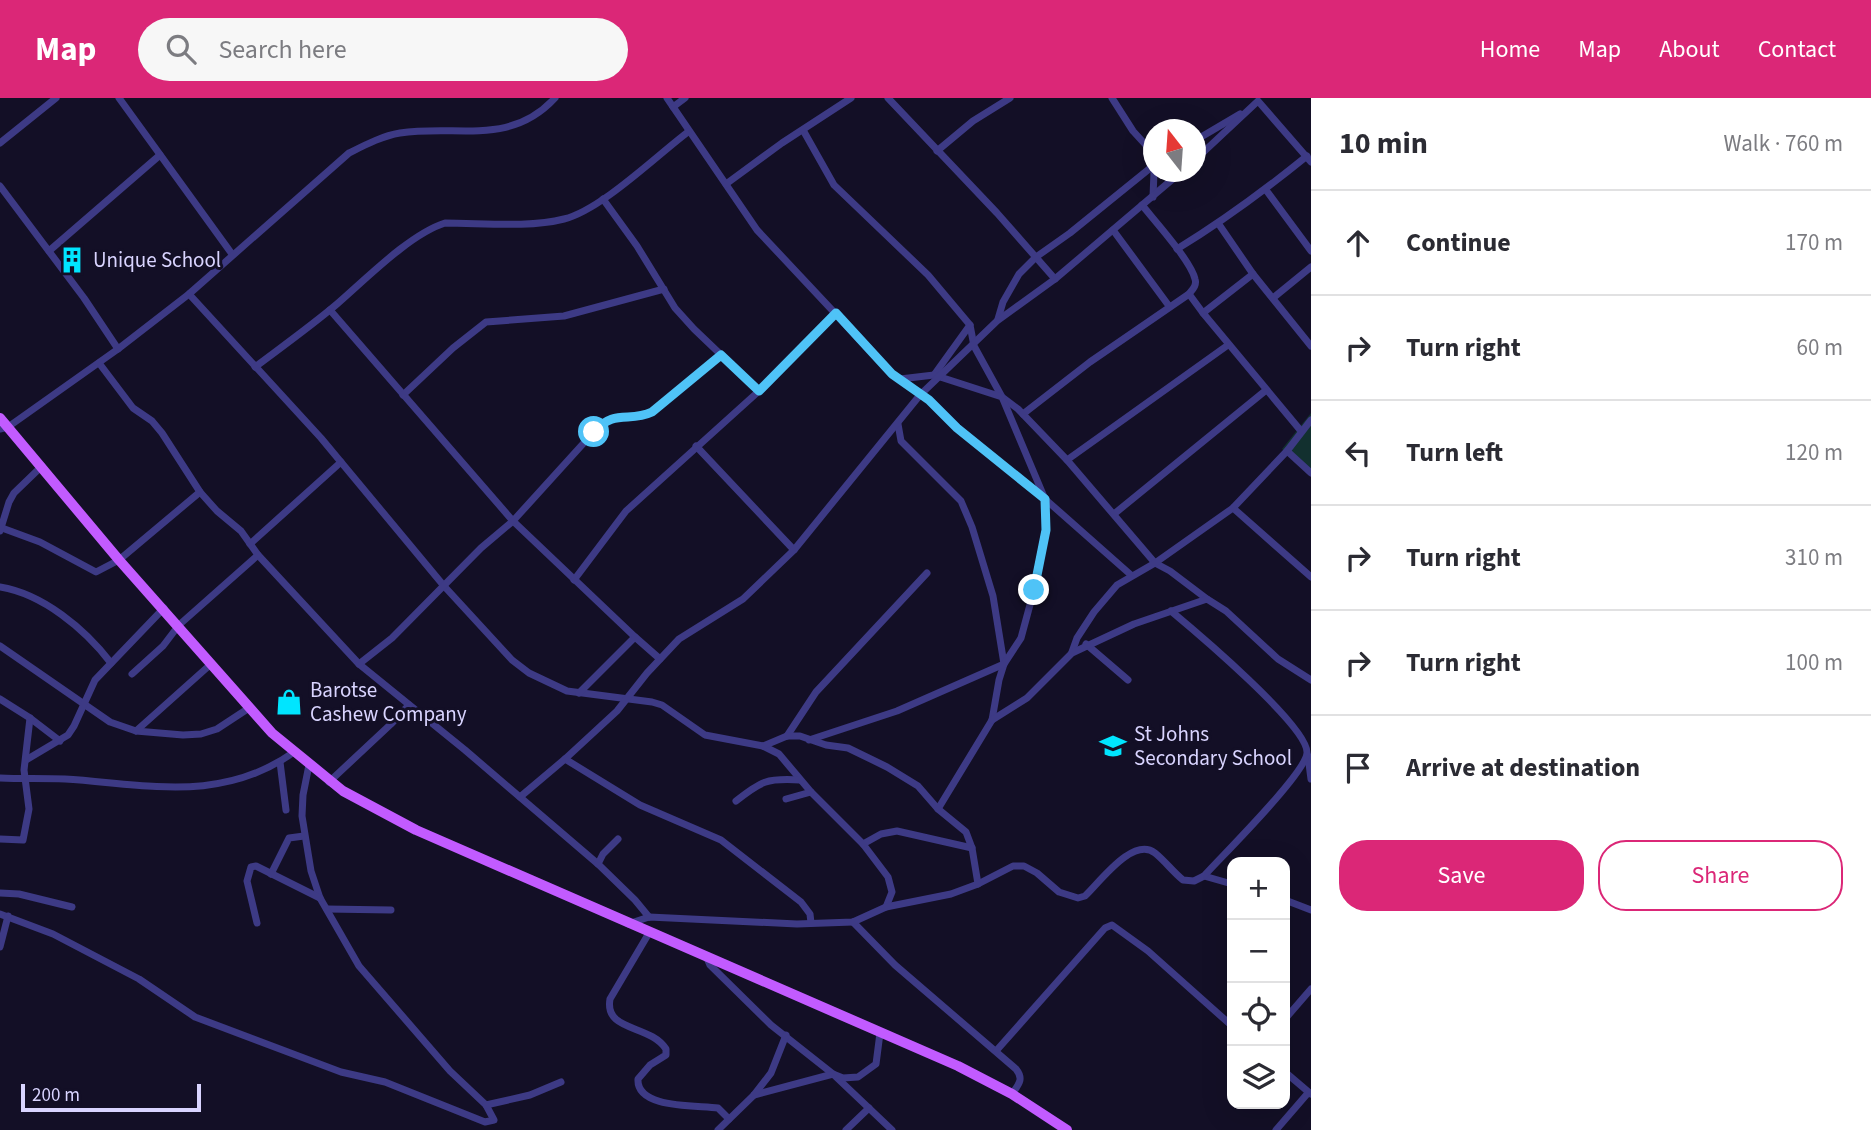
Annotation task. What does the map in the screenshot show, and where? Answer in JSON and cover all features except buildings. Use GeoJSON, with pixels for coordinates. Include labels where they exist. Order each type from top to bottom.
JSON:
{"type":"FeatureCollection","features":[{"type":"Feature","properties":{"kind":"main road"},"geometry":{"type":"LineString","coordinates":[[0,418],[4,428],[42,466],[119,560],[179,625],[249,708],[272,733],[329,782],[416,830],[958,1066],[1012,1094],[1068,1130]]}},
{"type":"Feature","properties":{"kind":"street"},"geometry":{"type":"LineString","coordinates":[[0,144],[56,98]]}},
{"type":"Feature","properties":{"kind":"street"},"geometry":{"type":"LineString","coordinates":[[119,98],[232,254]]}},
{"type":"Feature","properties":{"kind":"street"},"geometry":{"type":"LineString","coordinates":[[4,428],[99,363],[189,294],[349,153],[397,134],[504,129],[531,118],[555,98]]}},
{"type":"Feature","properties":{"kind":"street"},"geometry":{"type":"LineString","coordinates":[[667,98],[757,230],[892,374],[929,400],[957,428],[1045,499],[1130,575]]}},
{"type":"Feature","properties":{"kind":"street"},"geometry":{"type":"LineString","coordinates":[[673,107],[685,98]]}},
{"type":"Feature","properties":{"kind":"street"},"geometry":{"type":"LineString","coordinates":[[726,184],[851,98]]}},
{"type":"Feature","properties":{"kind":"street"},"geometry":{"type":"LineString","coordinates":[[888,98],[1055,279]]}},
{"type":"Feature","properties":{"kind":"street"},"geometry":{"type":"LineString","coordinates":[[937,151],[973,121],[1010,98]]}},
{"type":"Feature","properties":{"kind":"street"},"geometry":{"type":"LineString","coordinates":[[1112,98],[1143,142]]}},
{"type":"Feature","properties":{"kind":"street"},"geometry":{"type":"LineString","coordinates":[[1206,133],[1260,100]]}},
{"type":"Feature","properties":{"kind":"street"},"geometry":{"type":"LineString","coordinates":[[1206,149],[1260,100]]}},
{"type":"Feature","properties":{"kind":"street"},"geometry":{"type":"LineString","coordinates":[[1177,249],[1309,159],[1260,100]]}},
{"type":"Feature","properties":{"kind":"street"},"geometry":{"type":"LineString","coordinates":[[803,130],[834,185],[928,275],[970,325],[974,346],[1002,397],[1045,499],[1046,530],[1021,638],[1004,664],[992,720],[938,809]]}},
{"type":"Feature","properties":{"kind":"street"},"geometry":{"type":"LineString","coordinates":[[256,367],[410,243],[434,227],[445,223],[545,223],[568,218],[603,199],[688,132]]}},
{"type":"Feature","properties":{"kind":"street"},"geometry":{"type":"LineString","coordinates":[[49,251],[160,155]]}},
{"type":"Feature","properties":{"kind":"street"},"geometry":{"type":"LineString","coordinates":[[997,321],[1003,302],[1019,274],[1036,257],[1143,173]]}},
{"type":"Feature","properties":{"kind":"street"},"geometry":{"type":"LineString","coordinates":[[1153,197],[1154,182]]}},
{"type":"Feature","properties":{"kind":"street"},"geometry":{"type":"LineString","coordinates":[[520,797],[617,711],[680,639],[743,599],[794,550],[938,375],[974,346],[997,321],[1055,279],[1170,182]]}},
{"type":"Feature","properties":{"kind":"street"},"geometry":{"type":"LineString","coordinates":[[0,186],[118,349]]}},
{"type":"Feature","properties":{"kind":"street"},"geometry":{"type":"LineString","coordinates":[[1266,190],[1311,251]]}},
{"type":"Feature","properties":{"kind":"street"},"geometry":{"type":"LineString","coordinates":[[603,199],[675,308],[759,391]]}},
{"type":"Feature","properties":{"kind":"street"},"geometry":{"type":"LineString","coordinates":[[1023,414],[1055,388],[1189,294],[1196,285],[1195,277],[1177,249],[1142,205]]}},
{"type":"Feature","properties":{"kind":"street"},"geometry":{"type":"LineString","coordinates":[[1218,223],[1253,274],[1311,346]]}},
{"type":"Feature","properties":{"kind":"street"},"geometry":{"type":"LineString","coordinates":[[1113,230],[1169,306]]}},
{"type":"Feature","properties":{"kind":"street"},"geometry":{"type":"LineString","coordinates":[[1273,298],[1311,267]]}},
{"type":"Feature","properties":{"kind":"street"},"geometry":{"type":"LineString","coordinates":[[1203,313],[1253,274]]}},
{"type":"Feature","properties":{"kind":"street"},"geometry":{"type":"LineString","coordinates":[[403,395],[453,348],[486,322],[564,316],[664,289]]}},
{"type":"Feature","properties":{"kind":"street"},"geometry":{"type":"LineString","coordinates":[[189,294],[341,462],[444,586],[512,660],[546,682],[579,693],[662,705],[705,735],[763,746],[779,754],[811,792],[863,844],[888,877],[891,892],[886,907]]}},
{"type":"Feature","properties":{"kind":"street"},"geometry":{"type":"LineString","coordinates":[[1189,294],[1265,391],[1301,431]]}},
{"type":"Feature","properties":{"kind":"street"},"geometry":{"type":"LineString","coordinates":[[330,310],[513,522],[660,659]]}},
{"type":"Feature","properties":{"kind":"street"},"geometry":{"type":"LineString","coordinates":[[574,580],[626,511],[759,391],[836,313]]}},
{"type":"Feature","properties":{"kind":"street"},"geometry":{"type":"LineString","coordinates":[[938,375],[970,325]]}},
{"type":"Feature","properties":{"kind":"street"},"geometry":{"type":"LineString","coordinates":[[1067,460],[1228,345]]}},
{"type":"Feature","properties":{"kind":"street"},"geometry":{"type":"LineString","coordinates":[[359,664],[392,638],[481,548],[513,522],[601,424],[607,420],[652,412],[721,355]]}},
{"type":"Feature","properties":{"kind":"street"},"geometry":{"type":"LineString","coordinates":[[99,363],[133,408],[152,421],[162,433],[200,492],[216,511],[241,531],[258,555],[359,664],[598,864],[635,900],[649,918]]}},
{"type":"Feature","properties":{"kind":"street"},"geometry":{"type":"LineString","coordinates":[[899,379],[938,375],[1002,397],[1023,414],[1067,460],[1155,563],[1226,611],[1278,659],[1311,680]]}},
{"type":"Feature","properties":{"kind":"street"},"geometry":{"type":"LineString","coordinates":[[1114,514],[1265,391]]}},
{"type":"Feature","properties":{"kind":"street"},"geometry":{"type":"LineString","coordinates":[[1072,653],[1077,638],[1094,612],[1117,585],[1130,575],[1155,563],[1233,508],[1287,452],[1311,420]]}},
{"type":"Feature","properties":{"kind":"street"},"geometry":{"type":"LineString","coordinates":[[898,424],[901,441],[961,501],[967,513],[993,596],[1004,664]]}},
{"type":"Feature","properties":{"kind":"street"},"geometry":{"type":"LineString","coordinates":[[696,446],[794,550]]}},
{"type":"Feature","properties":{"kind":"street"},"geometry":{"type":"LineString","coordinates":[[1287,452],[1311,473]]}},
{"type":"Feature","properties":{"kind":"street"},"geometry":{"type":"LineString","coordinates":[[250,544],[341,462]]}},
{"type":"Feature","properties":{"kind":"street"},"geometry":{"type":"LineString","coordinates":[[42,466],[14,493],[1,530],[40,542],[94,571],[119,560],[200,492]]}},
{"type":"Feature","properties":{"kind":"street"},"geometry":{"type":"LineString","coordinates":[[1233,508],[1311,577]]}},
{"type":"Feature","properties":{"kind":"street"},"geometry":{"type":"LineString","coordinates":[[132,674],[163,646],[179,625],[258,555]]}},
{"type":"Feature","properties":{"kind":"street"},"geometry":{"type":"LineString","coordinates":[[787,736],[816,692],[927,573]]}},
{"type":"Feature","properties":{"kind":"street"},"geometry":{"type":"LineString","coordinates":[[0,587],[24,594],[53,610],[76,628],[111,663]]}},
{"type":"Feature","properties":{"kind":"street"},"geometry":{"type":"LineString","coordinates":[[992,720],[1027,698],[1072,653],[1086,644],[1207,599]]}},
{"type":"Feature","properties":{"kind":"street"},"geometry":{"type":"LineString","coordinates":[[26,760],[60,741],[74,726],[95,680],[164,608]]}},
{"type":"Feature","properties":{"kind":"street"},"geometry":{"type":"LineString","coordinates":[[1171,611],[1212,645],[1296,730],[1307,746],[1311,779]]}},
{"type":"Feature","properties":{"kind":"street"},"geometry":{"type":"LineString","coordinates":[[579,693],[635,637]]}},
{"type":"Feature","properties":{"kind":"street"},"geometry":{"type":"LineString","coordinates":[[1086,644],[1128,680]]}},
{"type":"Feature","properties":{"kind":"street"},"geometry":{"type":"LineString","coordinates":[[0,646],[110,722],[136,731],[201,734],[217,729],[249,708]]}},
{"type":"Feature","properties":{"kind":"street"},"geometry":{"type":"LineString","coordinates":[[136,731],[211,664]]}},
{"type":"Feature","properties":{"kind":"street"},"geometry":{"type":"LineString","coordinates":[[809,740],[897,711],[1004,664]]}},
{"type":"Feature","properties":{"kind":"street"},"geometry":{"type":"LineString","coordinates":[[0,699],[60,741]]}},
{"type":"Feature","properties":{"kind":"street"},"geometry":{"type":"LineString","coordinates":[[329,782],[409,705]]}},
{"type":"Feature","properties":{"kind":"street"},"geometry":{"type":"LineString","coordinates":[[0,839],[23,840],[29,809],[24,779],[30,718]]}},
{"type":"Feature","properties":{"kind":"street"},"geometry":{"type":"LineString","coordinates":[[763,746],[787,736],[800,736],[858,751],[918,786],[938,809],[965,832],[972,848],[978,884]]}},
{"type":"Feature","properties":{"kind":"street"},"geometry":{"type":"LineString","coordinates":[[0,778],[64,779],[179,789],[224,785],[280,762],[294,752]]}},
{"type":"Feature","properties":{"kind":"street"},"geometry":{"type":"LineString","coordinates":[[628,924],[649,918],[853,922],[886,907],[951,894],[1013,866],[1024,866],[1037,873],[1059,892],[1078,898],[1085,896],[1129,853],[1139,849],[1154,852],[1183,880],[1194,881],[1204,876],[1290,781],[1308,757]]}},
{"type":"Feature","properties":{"kind":"street"},"geometry":{"type":"LineString","coordinates":[[565,759],[640,805],[721,840],[801,902],[810,914],[811,923]]}},
{"type":"Feature","properties":{"kind":"street"},"geometry":{"type":"LineString","coordinates":[[280,762],[286,810]]}},
{"type":"Feature","properties":{"kind":"street"},"geometry":{"type":"LineString","coordinates":[[0,947],[4,915],[53,934],[139,979],[195,1017],[341,1072],[385,1082],[485,1122],[494,1120],[486,1105],[450,1071],[359,966],[320,898],[304,835],[303,795],[309,765]]}},
{"type":"Feature","properties":{"kind":"street"},"geometry":{"type":"LineString","coordinates":[[736,801],[762,782],[778,779],[800,780]]}},
{"type":"Feature","properties":{"kind":"street"},"geometry":{"type":"LineString","coordinates":[[786,799],[811,792]]}},
{"type":"Feature","properties":{"kind":"street"},"geometry":{"type":"LineString","coordinates":[[863,844],[881,834],[897,831],[972,848]]}},
{"type":"Feature","properties":{"kind":"street"},"geometry":{"type":"LineString","coordinates":[[271,874],[289,838],[304,835]]}},
{"type":"Feature","properties":{"kind":"street"},"geometry":{"type":"LineString","coordinates":[[598,864],[603,854],[618,839]]}},
{"type":"Feature","properties":{"kind":"street"},"geometry":{"type":"LineString","coordinates":[[257,923],[247,881],[248,870],[256,866],[320,898]]}},
{"type":"Feature","properties":{"kind":"street"},"geometry":{"type":"LineString","coordinates":[[1204,876],[1227,883]]}},
{"type":"Feature","properties":{"kind":"street"},"geometry":{"type":"LineString","coordinates":[[0,893],[19,894],[72,907]]}},
{"type":"Feature","properties":{"kind":"street"},"geometry":{"type":"LineString","coordinates":[[1290,902],[1311,910]]}},
{"type":"Feature","properties":{"kind":"street"},"geometry":{"type":"LineString","coordinates":[[327,909],[391,910]]}},
{"type":"Feature","properties":{"kind":"street"},"geometry":{"type":"LineString","coordinates":[[853,922],[895,965],[996,1051],[1021,1076],[1021,1081],[1012,1094]]}},
{"type":"Feature","properties":{"kind":"street"},"geometry":{"type":"LineString","coordinates":[[996,1051],[1105,928],[1112,925],[1148,951],[1227,1022]]}},
{"type":"Feature","properties":{"kind":"street"},"geometry":{"type":"LineString","coordinates":[[649,933],[610,999],[609,1007],[614,1019],[659,1040],[666,1049],[666,1055],[650,1065],[638,1079],[639,1090],[644,1095],[666,1104],[718,1108],[729,1119]]}},
{"type":"Feature","properties":{"kind":"street"},"geometry":{"type":"LineString","coordinates":[[707,958],[710,965],[771,1024],[833,1074],[892,1130]]}},
{"type":"Feature","properties":{"kind":"street"},"geometry":{"type":"LineString","coordinates":[[1290,1013],[1311,989]]}},
{"type":"Feature","properties":{"kind":"street"},"geometry":{"type":"LineString","coordinates":[[754,1095],[833,1074],[850,1079],[862,1075],[878,1058],[880,1033]]}},
{"type":"Feature","properties":{"kind":"street"},"geometry":{"type":"LineString","coordinates":[[718,1130],[754,1095],[771,1073],[786,1035]]}},
{"type":"Feature","properties":{"kind":"street"},"geometry":{"type":"LineString","coordinates":[[1276,1130],[1310,1093],[1290,1076]]}},
{"type":"Feature","properties":{"kind":"street"},"geometry":{"type":"LineString","coordinates":[[486,1105],[530,1095],[561,1082]]}},
{"type":"Feature","properties":{"kind":"street"},"geometry":{"type":"LineString","coordinates":[[851,1128],[869,1108]]}},
{"type":"Feature","properties":{"kind":"green space"},"geometry":{"type":"Polygon","coordinates":[[[1311,413],[1311,473],[1282,449],[1311,413]]]}},
{"type":"Feature","properties":{"kind":"place","name":"Unique School"},"geometry":{"type":"Point","coordinates":[72,260]}},
{"type":"Feature","properties":{"kind":"place","name":"Barotse Cashew Company"},"geometry":{"type":"Point","coordinates":[289,702]}},
{"type":"Feature","properties":{"kind":"place","name":"St Johns Secondary School"},"geometry":{"type":"Point","coordinates":[1113,746]}},
{"type":"Feature","properties":{"kind":"route"},"geometry":{"type":"LineString","coordinates":[[594,432],[607,420],[652,412],[721,355],[759,391],[836,313],[892,374],[929,400],[957,428],[1045,499],[1046,530],[1034,590]]}}]}
